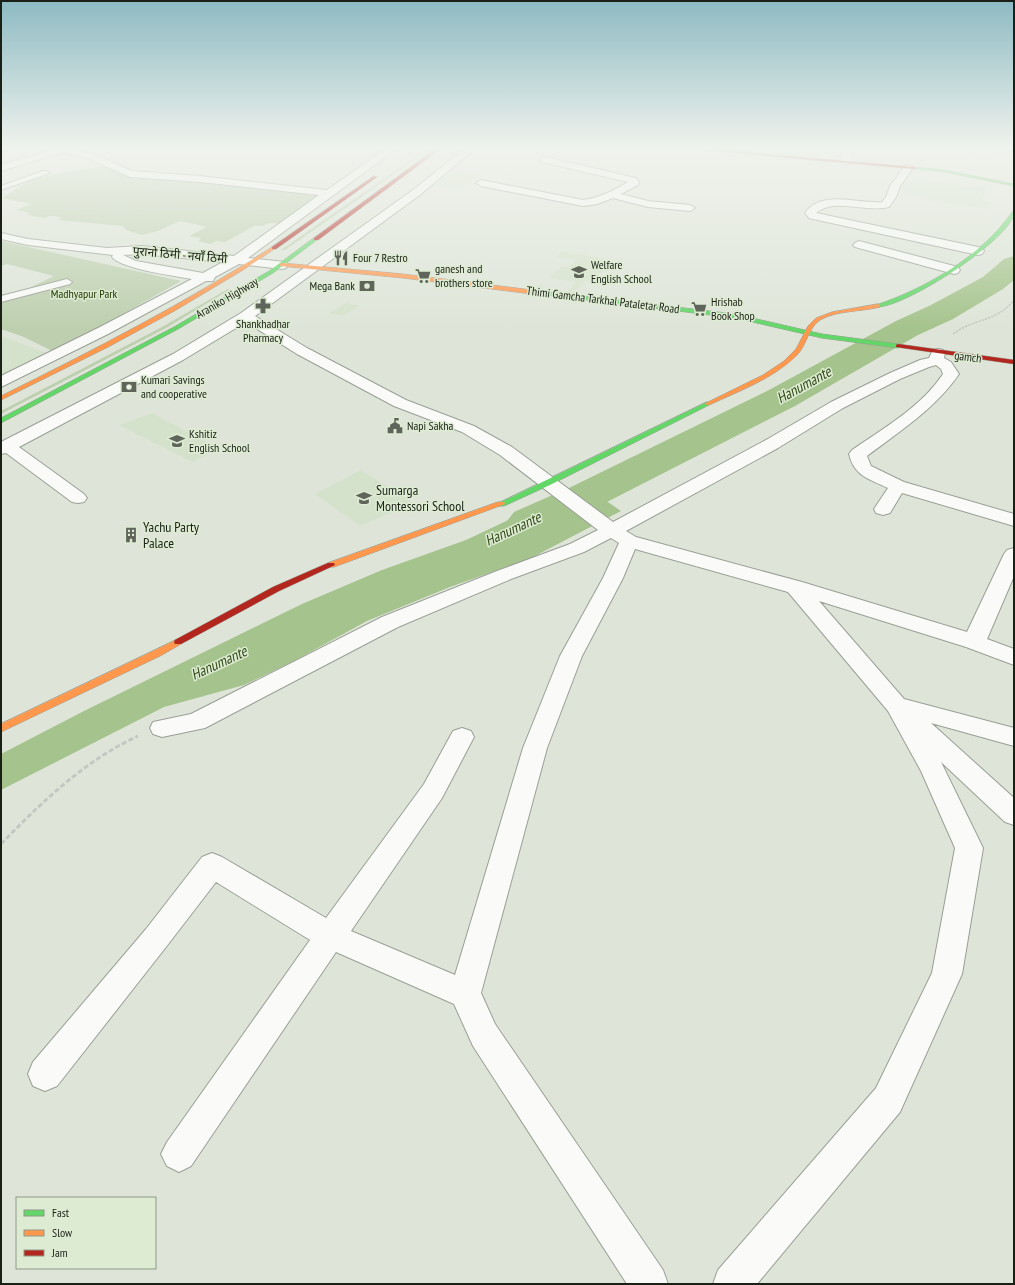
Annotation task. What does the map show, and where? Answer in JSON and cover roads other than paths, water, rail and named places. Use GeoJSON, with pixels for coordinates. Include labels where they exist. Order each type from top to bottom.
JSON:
{"type":"FeatureCollection","features":[{"type":"Feature","properties":{"kind":"main road","name":"Araniko Highway"},"geometry":{"type":"LineString","coordinates":[[1,398],[136,330],[221,282],[328,210]]}},
{"type":"Feature","properties":{"kind":"main road","name":"Araniko Highway"},"geometry":{"type":"LineString","coordinates":[[1,421],[176,328],[271,272],[356,210]]}},
{"type":"Feature","properties":{"kind":"main road"},"geometry":{"type":"LineString","coordinates":[[1,728],[25,715],[157,654],[276,589],[345,559],[554,487],[779,368],[792,358],[803,345],[806,331],[811,323],[820,318],[829,315],[862,310],[906,298],[928,288],[954,270],[1001,233],[1014,213]]}},
{"type":"Feature","properties":{"kind":"main road","name":"Thimi Gamcha Tarkhal Pataletar Road"},"geometry":{"type":"LineString","coordinates":[[282,265],[402,276],[735,316],[806,331],[822,336],[932,355]]}},
{"type":"Feature","properties":{"kind":"main road","name":"gamch"},"geometry":{"type":"LineString","coordinates":[[932,355],[1014,362]]}},
{"type":"Feature","properties":{"kind":"street"},"geometry":{"type":"LineString","coordinates":[[1,382],[103,331],[237,260],[306,210]]}},
{"type":"Feature","properties":{"kind":"street"},"geometry":{"type":"LineString","coordinates":[[78,498],[4,448],[178,357],[246,316],[392,210]]}},
{"type":"Feature","properties":{"kind":"street"},"geometry":{"type":"LineString","coordinates":[[813,210],[810,213],[813,216],[830,218],[978,251]]}},
{"type":"Feature","properties":{"kind":"street","name":"पुरानो ठिमी - नयाँ ठिमी"},"geometry":{"type":"LineString","coordinates":[[1,236],[28,242],[107,252],[142,250],[282,265]]}},
{"type":"Feature","properties":{"kind":"street"},"geometry":{"type":"LineString","coordinates":[[859,245],[954,270]]}},
{"type":"Feature","properties":{"kind":"street","name":"पुरानो ठिमी - नयाँ ठिमी"},"geometry":{"type":"LineString","coordinates":[[107,252],[133,264],[204,277],[221,282]]}},
{"type":"Feature","properties":{"kind":"street"},"geometry":{"type":"LineString","coordinates":[[246,316],[302,351],[400,403],[468,429],[506,451],[615,532],[974,642],[1014,657]]}},
{"type":"Feature","properties":{"kind":"street"},"geometry":{"type":"LineString","coordinates":[[162,728],[196,722],[390,622],[504,575],[615,532],[772,444],[838,404],[925,363],[932,355],[948,366],[951,374],[946,384],[928,402],[858,454],[860,463],[864,470],[898,486],[1014,520]]}},
{"type":"Feature","properties":{"kind":"street"},"geometry":{"type":"LineString","coordinates":[[883,509],[898,486]]}},
{"type":"Feature","properties":{"kind":"street"},"geometry":{"type":"LineString","coordinates":[[615,532],[613,578],[571,656],[535,748],[465,994],[484,1035],[649,1284]]}},
{"type":"Feature","properties":{"kind":"street"},"geometry":{"type":"LineString","coordinates":[[974,642],[1014,554]]}},
{"type":"Feature","properties":{"kind":"street"},"geometry":{"type":"LineString","coordinates":[[795,588],[897,706],[1014,814]]}},
{"type":"Feature","properties":{"kind":"street"},"geometry":{"type":"LineString","coordinates":[[897,706],[1014,738]]}},
{"type":"Feature","properties":{"kind":"street"},"geometry":{"type":"LineString","coordinates":[[732,1284],[888,1100],[947,974],[969,848],[933,770],[897,706]]}},
{"type":"Feature","properties":{"kind":"street"},"geometry":{"type":"LineString","coordinates":[[179,1154],[330,936],[433,791],[462,737]]}},
{"type":"Feature","properties":{"kind":"street"},"geometry":{"type":"LineString","coordinates":[[45,1074],[156,938],[212,865],[330,936],[465,994]]}},
{"type":"Feature","properties":{"kind":"lane"},"geometry":{"type":"LineString","coordinates":[[1,299],[67,282]]}},
{"type":"Feature","properties":{"kind":"water"},"geometry":{"type":"Polygon","coordinates":[[[583,485],[621,511],[531,558],[450,587],[367,621],[292,662],[244,685],[164,707],[1,790],[1,754],[84,711],[302,604],[382,570],[466,540],[583,485]]]}},
{"type":"Feature","properties":{"kind":"waterway","name":"Hanumante"},"geometry":{"type":"LineString","coordinates":[[529,521],[586,496],[782,398],[907,328],[942,312],[993,283],[1014,265]]}},
{"type":"Feature","properties":{"kind":"place","name":"Four 7 Restro"},"geometry":{"type":"Point","coordinates":[341,258]}},
{"type":"Feature","properties":{"kind":"place","name":"Welfare English School"},"geometry":{"type":"Point","coordinates":[579,272]}},
{"type":"Feature","properties":{"kind":"place","name":"ganesh and brothers store"},"geometry":{"type":"Point","coordinates":[423,276]}},
{"type":"Feature","properties":{"kind":"place","name":"Mega Bank"},"geometry":{"type":"Point","coordinates":[367,286]}},
{"type":"Feature","properties":{"kind":"place","name":"Shankhadhar Pharmacy"},"geometry":{"type":"Point","coordinates":[263,306]}},
{"type":"Feature","properties":{"kind":"place","name":"Hrishab Book Shop"},"geometry":{"type":"Point","coordinates":[699,309]}},
{"type":"Feature","properties":{"kind":"place","name":"Kumari Savings and cooperative"},"geometry":{"type":"Point","coordinates":[129,387]}},
{"type":"Feature","properties":{"kind":"place","name":"Napi Sakha"},"geometry":{"type":"Point","coordinates":[395,426]}},
{"type":"Feature","properties":{"kind":"place","name":"Kshitiz English School"},"geometry":{"type":"Point","coordinates":[177,441]}},
{"type":"Feature","properties":{"kind":"place","name":"Sumarga Montessori School"},"geometry":{"type":"Point","coordinates":[364,498]}},
{"type":"Feature","properties":{"kind":"place","name":"Yachu Party Palace"},"geometry":{"type":"Point","coordinates":[131,535]}},
{"type":"Feature","properties":{"kind":"park label","name":"Madhyapur Park"},"geometry":{"type":"Point","coordinates":[84,294]}}]}
